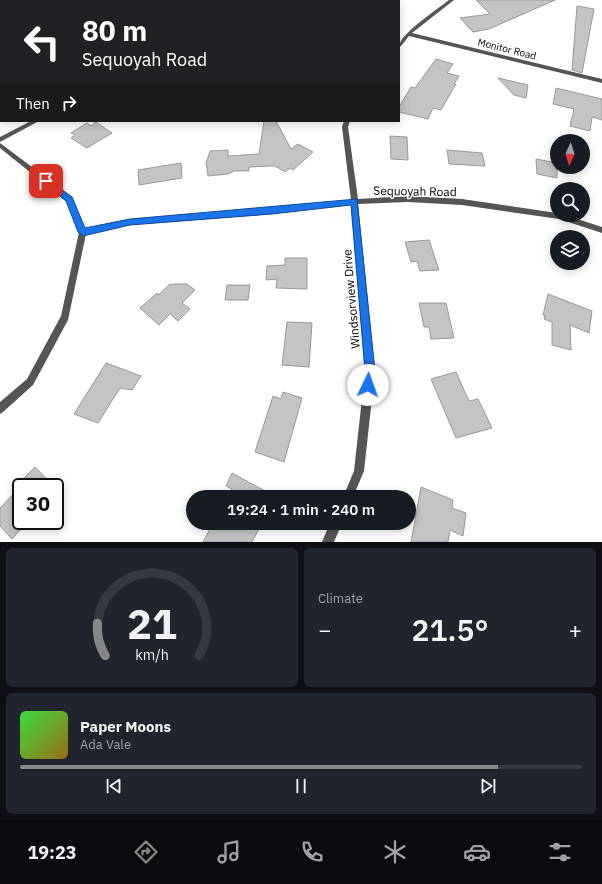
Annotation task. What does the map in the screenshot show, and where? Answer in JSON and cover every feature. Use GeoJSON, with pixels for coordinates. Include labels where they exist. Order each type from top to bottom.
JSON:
{"type":"FeatureCollection","features":[{"type":"Feature","properties":{"kind":"street"},"geometry":{"type":"LineString","coordinates":[[400,44],[408,34],[452,0]]}},
{"type":"Feature","properties":{"kind":"street","name":"Monitor Road"},"geometry":{"type":"LineString","coordinates":[[408,34],[602,81]]}},
{"type":"Feature","properties":{"kind":"street"},"geometry":{"type":"LineString","coordinates":[[0,140],[34,122]]}},
{"type":"Feature","properties":{"kind":"street","name":"Windsorview Drive"},"geometry":{"type":"LineString","coordinates":[[347,122],[345,127],[355,202],[370,371],[359,471],[351,490]]}},
{"type":"Feature","properties":{"kind":"street"},"geometry":{"type":"LineString","coordinates":[[0,145],[69,199],[83,232],[65,317],[30,382],[0,408]]}},
{"type":"Feature","properties":{"kind":"street","name":"Sequoyah Road"},"geometry":{"type":"LineString","coordinates":[[83,232],[130,222],[272,211],[355,202],[408,199],[462,202],[559,216],[602,230]]}},
{"type":"Feature","properties":{"kind":"street"},"geometry":{"type":"LineString","coordinates":[[328,542],[333,530]]}},
{"type":"Feature","properties":{"kind":"building"},"geometry":{"type":"Polygon","coordinates":[[[476,0],[555,0],[489,29],[473,32],[460,18],[490,14],[476,0]]]}},
{"type":"Feature","properties":{"kind":"building"},"geometry":{"type":"Polygon","coordinates":[[[577,6],[594,9],[582,73],[572,70],[577,6]]]}},
{"type":"Feature","properties":{"kind":"building"},"geometry":{"type":"Polygon","coordinates":[[[436,59],[453,64],[447,73],[459,76],[441,110],[433,108],[428,119],[400,112],[400,105],[411,87],[415,88],[436,59]]]}},
{"type":"Feature","properties":{"kind":"building"},"geometry":{"type":"Polygon","coordinates":[[[498,78],[528,85],[526,98],[514,95],[498,78]]]}},
{"type":"Feature","properties":{"kind":"building"},"geometry":{"type":"Polygon","coordinates":[[[556,88],[602,99],[602,120],[592,117],[590,131],[570,126],[574,109],[553,104],[556,88]]]}},
{"type":"Feature","properties":{"kind":"building"},"geometry":{"type":"Polygon","coordinates":[[[96,122],[112,133],[87,148],[71,138],[75,135],[71,133],[87,123],[91,126],[96,122]]]}},
{"type":"Feature","properties":{"kind":"building"},"geometry":{"type":"Polygon","coordinates":[[[264,122],[277,122],[291,149],[298,144],[313,152],[293,170],[290,168],[285,172],[275,166],[249,167],[249,171],[234,171],[228,174],[208,176],[206,161],[210,151],[228,150],[228,156],[259,154],[264,122]]]}},
{"type":"Feature","properties":{"kind":"building"},"geometry":{"type":"Polygon","coordinates":[[[390,136],[407,137],[408,160],[391,159],[390,136]]]}},
{"type":"Feature","properties":{"kind":"building"},"geometry":{"type":"Polygon","coordinates":[[[447,150],[482,153],[485,166],[449,164],[447,150]]]}},
{"type":"Feature","properties":{"kind":"building"},"geometry":{"type":"Polygon","coordinates":[[[536,159],[550,162],[550,174],[557,174],[557,178],[537,174],[536,159]]]}},
{"type":"Feature","properties":{"kind":"building"},"geometry":{"type":"Polygon","coordinates":[[[181,163],[182,178],[139,185],[138,170],[181,163]]]}},
{"type":"Feature","properties":{"kind":"building"},"geometry":{"type":"Polygon","coordinates":[[[429,240],[439,270],[420,271],[417,261],[411,262],[405,242],[429,240]]]}},
{"type":"Feature","properties":{"kind":"building"},"geometry":{"type":"Polygon","coordinates":[[[285,258],[307,258],[307,289],[276,288],[277,279],[266,280],[267,266],[285,265],[285,258]]]}},
{"type":"Feature","properties":{"kind":"building"},"geometry":{"type":"Polygon","coordinates":[[[170,284],[187,284],[195,290],[182,303],[190,309],[178,321],[170,314],[159,325],[140,308],[170,284]]]}},
{"type":"Feature","properties":{"kind":"building"},"geometry":{"type":"Polygon","coordinates":[[[227,285],[250,285],[248,300],[225,300],[227,285]]]}},
{"type":"Feature","properties":{"kind":"building"},"geometry":{"type":"Polygon","coordinates":[[[548,294],[592,311],[589,333],[570,325],[571,350],[552,345],[552,322],[544,319],[545,315],[543,315],[548,294]]]}},
{"type":"Feature","properties":{"kind":"building"},"geometry":{"type":"Polygon","coordinates":[[[419,303],[446,303],[454,338],[431,339],[429,327],[424,327],[419,303]]]}},
{"type":"Feature","properties":{"kind":"building"},"geometry":{"type":"Polygon","coordinates":[[[287,322],[312,323],[309,367],[282,365],[287,322]]]}},
{"type":"Feature","properties":{"kind":"building"},"geometry":{"type":"Polygon","coordinates":[[[106,363],[141,376],[132,390],[120,388],[98,423],[74,414],[106,363]]]}},
{"type":"Feature","properties":{"kind":"building"},"geometry":{"type":"Polygon","coordinates":[[[456,372],[469,401],[478,399],[492,428],[456,438],[431,379],[456,372]]]}},
{"type":"Feature","properties":{"kind":"building"},"geometry":{"type":"Polygon","coordinates":[[[283,392],[302,398],[284,462],[255,452],[273,396],[281,399],[283,392]]]}},
{"type":"Feature","properties":{"kind":"building"},"geometry":{"type":"Polygon","coordinates":[[[35,467],[45,478],[24,478],[35,467]]]}},
{"type":"Feature","properties":{"kind":"building"},"geometry":{"type":"Polygon","coordinates":[[[232,473],[263,490],[231,490],[226,486],[232,473]]]}},
{"type":"Feature","properties":{"kind":"building"},"geometry":{"type":"Polygon","coordinates":[[[421,487],[453,500],[452,508],[466,513],[463,536],[450,530],[448,542],[411,542],[413,530],[416,530],[416,514],[421,487]]]}},
{"type":"Feature","properties":{"kind":"building"},"geometry":{"type":"Polygon","coordinates":[[[12,495],[12,530],[20,530],[12,539],[0,526],[0,508],[12,495]]]}},
{"type":"Feature","properties":{"kind":"building"},"geometry":{"type":"Polygon","coordinates":[[[209,530],[258,530],[252,542],[203,542],[209,530]]]}},
{"type":"Feature","properties":{"kind":"route"},"geometry":{"type":"LineString","coordinates":[[46,181],[69,199],[83,232],[130,222],[272,211],[355,202],[370,371],[368,385]]}}]}
